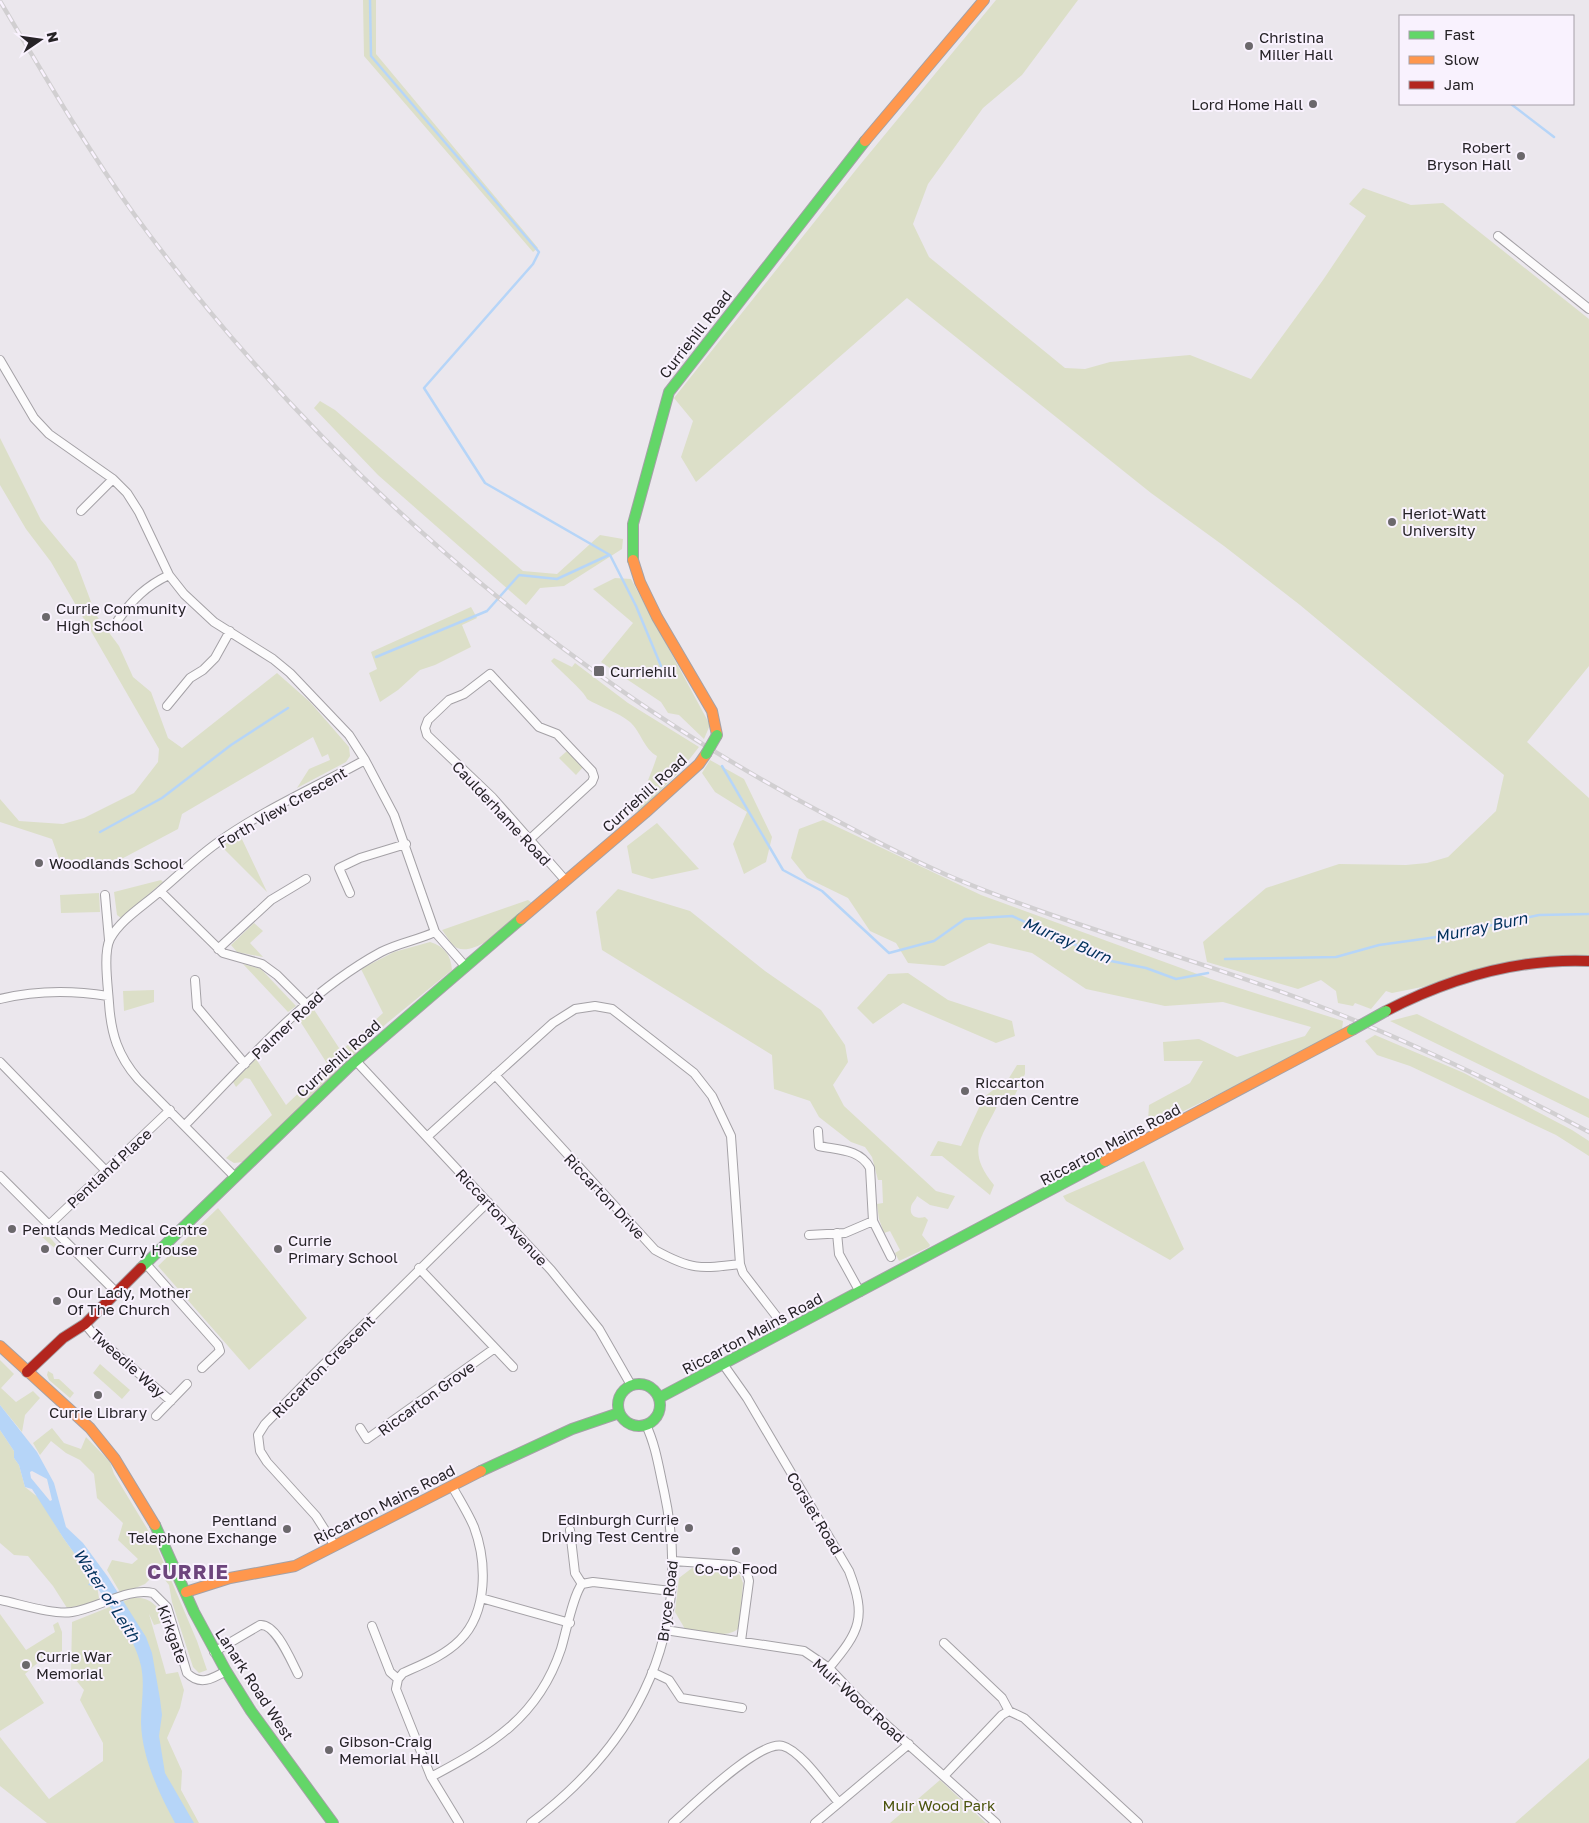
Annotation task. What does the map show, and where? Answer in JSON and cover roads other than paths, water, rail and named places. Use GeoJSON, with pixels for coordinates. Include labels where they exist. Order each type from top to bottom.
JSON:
{"type":"FeatureCollection","features":[{"type":"Feature","properties":{"kind":"street","name":"Curriehill Road"},"geometry":{"type":"LineString","coordinates":[[27,1372],[63,1338],[85,1324],[234,1176],[356,1061],[566,881],[699,764],[706,754],[717,735],[712,711],[657,617],[640,582],[630,555],[632,524],[668,392],[870,135],[984,0]]}},
{"type":"Feature","properties":{"kind":"street"},"geometry":{"type":"LineString","coordinates":[[1498,236],[1589,309]]}},
{"type":"Feature","properties":{"kind":"street"},"geometry":{"type":"LineString","coordinates":[[0,360],[34,418],[49,434],[113,479],[127,493],[139,512],[170,575],[198,609],[290,673],[349,735],[387,800],[406,844],[435,932],[466,966]]}},
{"type":"Feature","properties":{"kind":"street"},"geometry":{"type":"LineString","coordinates":[[81,511],[113,479]]}},
{"type":"Feature","properties":{"kind":"street"},"geometry":{"type":"LineString","coordinates":[[118,620],[136,596],[151,583],[170,575]]}},
{"type":"Feature","properties":{"kind":"street"},"geometry":{"type":"LineString","coordinates":[[167,706],[190,678],[203,670],[215,658],[230,632]]}},
{"type":"Feature","properties":{"kind":"street","name":"Caulderhame Road"},"geometry":{"type":"LineString","coordinates":[[529,840],[592,782],[594,777],[592,771],[557,734],[539,727],[490,674],[464,694],[449,700],[428,720],[425,728],[427,735],[492,797],[529,840],[566,881]]}},
{"type":"Feature","properties":{"kind":"street","name":"Forth View Crescent"},"geometry":{"type":"LineString","coordinates":[[109,940],[129,918],[181,871],[240,827],[365,760]]}},
{"type":"Feature","properties":{"kind":"street"},"geometry":{"type":"LineString","coordinates":[[350,893],[339,868],[360,858],[406,844]]}},
{"type":"Feature","properties":{"kind":"street"},"geometry":{"type":"LineString","coordinates":[[218,949],[271,900],[306,879]]}},
{"type":"Feature","properties":{"kind":"street"},"geometry":{"type":"LineString","coordinates":[[160,891],[223,953],[262,964],[277,975],[306,1004]]}},
{"type":"Feature","properties":{"kind":"street"},"geometry":{"type":"LineString","coordinates":[[105,895],[109,940],[107,964],[108,996],[112,1033],[117,1049],[125,1064],[234,1176]]}},
{"type":"Feature","properties":{"kind":"street","name":"Palmer Road"},"geometry":{"type":"LineString","coordinates":[[185,1125],[306,1004],[345,973],[384,951],[435,932]]}},
{"type":"Feature","properties":{"kind":"street","name":"Riccarton Mains Road"},"geometry":{"type":"LineString","coordinates":[[658,1398],[1386,1011],[1438,986],[1510,966],[1552,960],[1589,961]]}},
{"type":"Feature","properties":{"kind":"street","name":"Palmer Road"},"geometry":{"type":"LineString","coordinates":[[195,980],[197,1008],[245,1064]]}},
{"type":"Feature","properties":{"kind":"street"},"geometry":{"type":"LineString","coordinates":[[0,999],[21,994],[56,990],[108,996]]}},
{"type":"Feature","properties":{"kind":"street"},"geometry":{"type":"LineString","coordinates":[[428,1136],[553,1022],[575,1009],[595,1006],[612,1009],[694,1074],[712,1096],[724,1117],[731,1136],[733,1154],[740,1264],[747,1281],[787,1330]]}},
{"type":"Feature","properties":{"kind":"street","name":"Riccarton Avenue"},"geometry":{"type":"LineString","coordinates":[[356,1061],[551,1270],[599,1329],[631,1385]]}},
{"type":"Feature","properties":{"kind":"street"},"geometry":{"type":"LineString","coordinates":[[0,1062],[106,1171]]}},
{"type":"Feature","properties":{"kind":"street","name":"Riccarton Drive"},"geometry":{"type":"LineString","coordinates":[[495,1076],[656,1250],[681,1265],[707,1268],[740,1264]]}},
{"type":"Feature","properties":{"kind":"street","name":"Pentland Place"},"geometry":{"type":"LineString","coordinates":[[49,1225],[170,1110]]}},
{"type":"Feature","properties":{"kind":"street"},"geometry":{"type":"LineString","coordinates":[[818,1131],[819,1146],[856,1153],[867,1162],[870,1168],[873,1221],[891,1257]]}},
{"type":"Feature","properties":{"kind":"street"},"geometry":{"type":"LineString","coordinates":[[0,1176],[117,1293]]}},
{"type":"Feature","properties":{"kind":"street","name":"Riccarton Crescent"},"geometry":{"type":"LineString","coordinates":[[335,1546],[316,1516],[267,1462],[260,1451],[258,1435],[271,1418],[488,1202]]}},
{"type":"Feature","properties":{"kind":"street"},"geometry":{"type":"LineString","coordinates":[[809,1235],[851,1231],[873,1221]]}},
{"type":"Feature","properties":{"kind":"street"},"geometry":{"type":"LineString","coordinates":[[837,1233],[839,1254],[860,1292]]}},
{"type":"Feature","properties":{"kind":"street"},"geometry":{"type":"LineString","coordinates":[[146,1264],[218,1345],[220,1351],[218,1355],[202,1368]]}},
{"type":"Feature","properties":{"kind":"street"},"geometry":{"type":"LineString","coordinates":[[420,1268],[513,1367]]}},
{"type":"Feature","properties":{"kind":"street","name":"Tweedie Way"},"geometry":{"type":"LineString","coordinates":[[85,1324],[94,1335],[171,1401]]}},
{"type":"Feature","properties":{"kind":"street","name":"Lanark Road West"},"geometry":{"type":"LineString","coordinates":[[0,1346],[90,1428],[115,1459],[162,1537],[214,1652],[251,1711],[333,1823]]}},
{"type":"Feature","properties":{"kind":"street","name":"Riccarton Grove"},"geometry":{"type":"LineString","coordinates":[[360,1428],[368,1439],[495,1348]]}},
{"type":"Feature","properties":{"kind":"street","name":"Corslet Road"},"geometry":{"type":"LineString","coordinates":[[723,1364],[747,1398],[839,1554],[858,1595],[860,1619],[849,1644],[829,1668]]}},
{"type":"Feature","properties":{"kind":"street","name":"Tweedie Way"},"geometry":{"type":"LineString","coordinates":[[156,1416],[187,1384]]}},
{"type":"Feature","properties":{"kind":"street"},"geometry":{"type":"LineString","coordinates":[[638,1384],[651,1388],[658,1398],[660,1405],[656,1417],[646,1425],[640,1426],[627,1423],[619,1413],[618,1400],[621,1393],[631,1385],[638,1384]]}},
{"type":"Feature","properties":{"kind":"street","name":"Riccarton Mains Road"},"geometry":{"type":"LineString","coordinates":[[186,1592],[230,1578],[283,1570],[572,1429],[619,1413]]}},
{"type":"Feature","properties":{"kind":"street","name":"Bryce Road"},"geometry":{"type":"LineString","coordinates":[[530,1823],[575,1787],[611,1748],[641,1698],[652,1672],[665,1630],[673,1561],[669,1516],[655,1450],[646,1425]]}},
{"type":"Feature","properties":{"kind":"street"},"geometry":{"type":"LineString","coordinates":[[452,1486],[474,1526],[482,1573],[481,1598],[471,1623],[461,1640],[447,1651],[403,1673],[398,1679],[396,1689],[431,1777],[459,1823]]}},
{"type":"Feature","properties":{"kind":"street"},"geometry":{"type":"LineString","coordinates":[[570,1530],[575,1574],[582,1584]]}},
{"type":"Feature","properties":{"kind":"street"},"geometry":{"type":"LineString","coordinates":[[673,1561],[742,1567],[747,1573],[749,1581],[742,1641]]}},
{"type":"Feature","properties":{"kind":"street"},"geometry":{"type":"LineString","coordinates":[[431,1777],[482,1750],[524,1715],[544,1688],[559,1656],[570,1623],[576,1591],[582,1584],[593,1582],[671,1591]]}},
{"type":"Feature","properties":{"kind":"street","name":"Kirkgate"},"geometry":{"type":"LineString","coordinates":[[0,1600],[67,1613],[103,1605],[126,1594],[153,1593],[163,1601],[167,1608],[184,1667],[192,1678],[204,1681],[226,1671]]}},
{"type":"Feature","properties":{"kind":"street"},"geometry":{"type":"LineString","coordinates":[[481,1598],[570,1623]]}},
{"type":"Feature","properties":{"kind":"street"},"geometry":{"type":"LineString","coordinates":[[214,1652],[260,1625],[266,1625],[273,1630],[298,1674]]}},
{"type":"Feature","properties":{"kind":"street"},"geometry":{"type":"LineString","coordinates":[[372,1626],[390,1672],[398,1679]]}},
{"type":"Feature","properties":{"kind":"street","name":"Muir Wood Road"},"geometry":{"type":"LineString","coordinates":[[665,1630],[804,1652],[829,1668],[861,1702],[996,1823]]}},
{"type":"Feature","properties":{"kind":"street"},"geometry":{"type":"LineString","coordinates":[[944,1643],[1002,1698],[1009,1711],[1024,1718],[1138,1823]]}},
{"type":"Feature","properties":{"kind":"street"},"geometry":{"type":"LineString","coordinates":[[946,1656],[952,1650]]}},
{"type":"Feature","properties":{"kind":"street"},"geometry":{"type":"LineString","coordinates":[[652,1672],[669,1680],[681,1698],[742,1708]]}},
{"type":"Feature","properties":{"kind":"street"},"geometry":{"type":"LineString","coordinates":[[944,1776],[1002,1715],[1009,1711]]}},
{"type":"Feature","properties":{"kind":"street"},"geometry":{"type":"LineString","coordinates":[[815,1823],[909,1744]]}},
{"type":"Feature","properties":{"kind":"street"},"geometry":{"type":"LineString","coordinates":[[673,1823],[750,1757],[773,1745],[783,1746],[795,1752],[839,1802]]}},
{"type":"Feature","properties":{"kind":"water","name":"Water of Leith"},"geometry":{"type":"Polygon","coordinates":[[[0,1405],[37,1452],[54,1483],[66,1527],[83,1543],[108,1577],[146,1637],[152,1653],[160,1699],[162,1715],[159,1736],[165,1773],[194,1823],[175,1823],[157,1787],[148,1762],[144,1749],[141,1723],[142,1673],[138,1655],[133,1644],[97,1587],[88,1585],[93,1579],[64,1539],[32,1489],[25,1487],[19,1465],[14,1458],[14,1451],[0,1430],[0,1405]],[[32,1471],[30,1472],[31,1478],[50,1501],[52,1500],[47,1479],[32,1471]]]}},
{"type":"Feature","properties":{"kind":"waterway"},"geometry":{"type":"LineString","coordinates":[[370,0],[371,56],[539,252],[533,264],[424,388],[485,483],[610,555],[636,606],[661,666]]}},
{"type":"Feature","properties":{"kind":"waterway"},"geometry":{"type":"LineString","coordinates":[[1512,105],[1554,137]]}},
{"type":"Feature","properties":{"kind":"waterway"},"geometry":{"type":"LineString","coordinates":[[376,657],[487,611],[519,575],[557,579],[609,555]]}},
{"type":"Feature","properties":{"kind":"waterway"},"geometry":{"type":"LineString","coordinates":[[100,832],[162,798],[231,745],[288,708]]}},
{"type":"Feature","properties":{"kind":"waterway","name":"Murray Burn"},"geometry":{"type":"LineString","coordinates":[[722,766],[783,870],[822,891],[889,953],[934,941],[965,919],[1012,916],[1111,961],[1146,968],[1176,979],[1208,973]]}},
{"type":"Feature","properties":{"kind":"waterway","name":"Murray Burn"},"geometry":{"type":"LineString","coordinates":[[1225,959],[1336,957],[1379,945],[1437,937],[1539,915],[1589,914]]}},
{"type":"Feature","properties":{"kind":"railway"},"geometry":{"type":"LineString","coordinates":[[0,1],[81,136],[134,214],[205,305],[281,393],[361,476],[447,554],[537,628],[630,696],[728,759],[828,816],[938,871],[1041,911],[1262,985],[1342,1015],[1449,1062],[1589,1132]]}},
{"type":"Feature","properties":{"kind":"place","name":"Christina Miller Hall"},"geometry":{"type":"Point","coordinates":[1249,46]}},
{"type":"Feature","properties":{"kind":"place","name":"Lord Home Hall"},"geometry":{"type":"Point","coordinates":[1313,104]}},
{"type":"Feature","properties":{"kind":"place","name":"Robert Bryson Hall"},"geometry":{"type":"Point","coordinates":[1521,156]}},
{"type":"Feature","properties":{"kind":"place","name":"Heriot-Watt University"},"geometry":{"type":"Point","coordinates":[1392,522]}},
{"type":"Feature","properties":{"kind":"place","name":"Currie Community High School"},"geometry":{"type":"Point","coordinates":[46,617]}},
{"type":"Feature","properties":{"kind":"place","name":"Curriehill"},"geometry":{"type":"Point","coordinates":[599,671]}},
{"type":"Feature","properties":{"kind":"place","name":"Woodlands School"},"geometry":{"type":"Point","coordinates":[39,863]}},
{"type":"Feature","properties":{"kind":"place","name":"Riccarton Garden Centre"},"geometry":{"type":"Point","coordinates":[965,1091]}},
{"type":"Feature","properties":{"kind":"place","name":"Pentlands Medical Centre"},"geometry":{"type":"Point","coordinates":[12,1229]}},
{"type":"Feature","properties":{"kind":"place","name":"Corner Curry House"},"geometry":{"type":"Point","coordinates":[45,1249]}},
{"type":"Feature","properties":{"kind":"place","name":"Currie Primary School"},"geometry":{"type":"Point","coordinates":[278,1249]}},
{"type":"Feature","properties":{"kind":"place","name":"Our Lady, Mother Of The Church"},"geometry":{"type":"Point","coordinates":[57,1301]}},
{"type":"Feature","properties":{"kind":"place","name":"Currie Library"},"geometry":{"type":"Point","coordinates":[98,1395]}},
{"type":"Feature","properties":{"kind":"place","name":"Edinburgh Currie Driving Test Centre"},"geometry":{"type":"Point","coordinates":[689,1528]}},
{"type":"Feature","properties":{"kind":"place","name":"Pentland Telephone Exchange"},"geometry":{"type":"Point","coordinates":[287,1529]}},
{"type":"Feature","properties":{"kind":"place","name":"Co-op Food"},"geometry":{"type":"Point","coordinates":[736,1551]}},
{"type":"Feature","properties":{"kind":"place","name":"Currie War Memorial"},"geometry":{"type":"Point","coordinates":[26,1665]}},
{"type":"Feature","properties":{"kind":"place","name":"Gibson-Craig Memorial Hall"},"geometry":{"type":"Point","coordinates":[329,1750]}},
{"type":"Feature","properties":{"kind":"district","name":"CURRIE"},"geometry":{"type":"Point","coordinates":[188,1571]}},
{"type":"Feature","properties":{"kind":"park label","name":"Muir Wood Park"},"geometry":{"type":"Point","coordinates":[939,1805]}}]}
